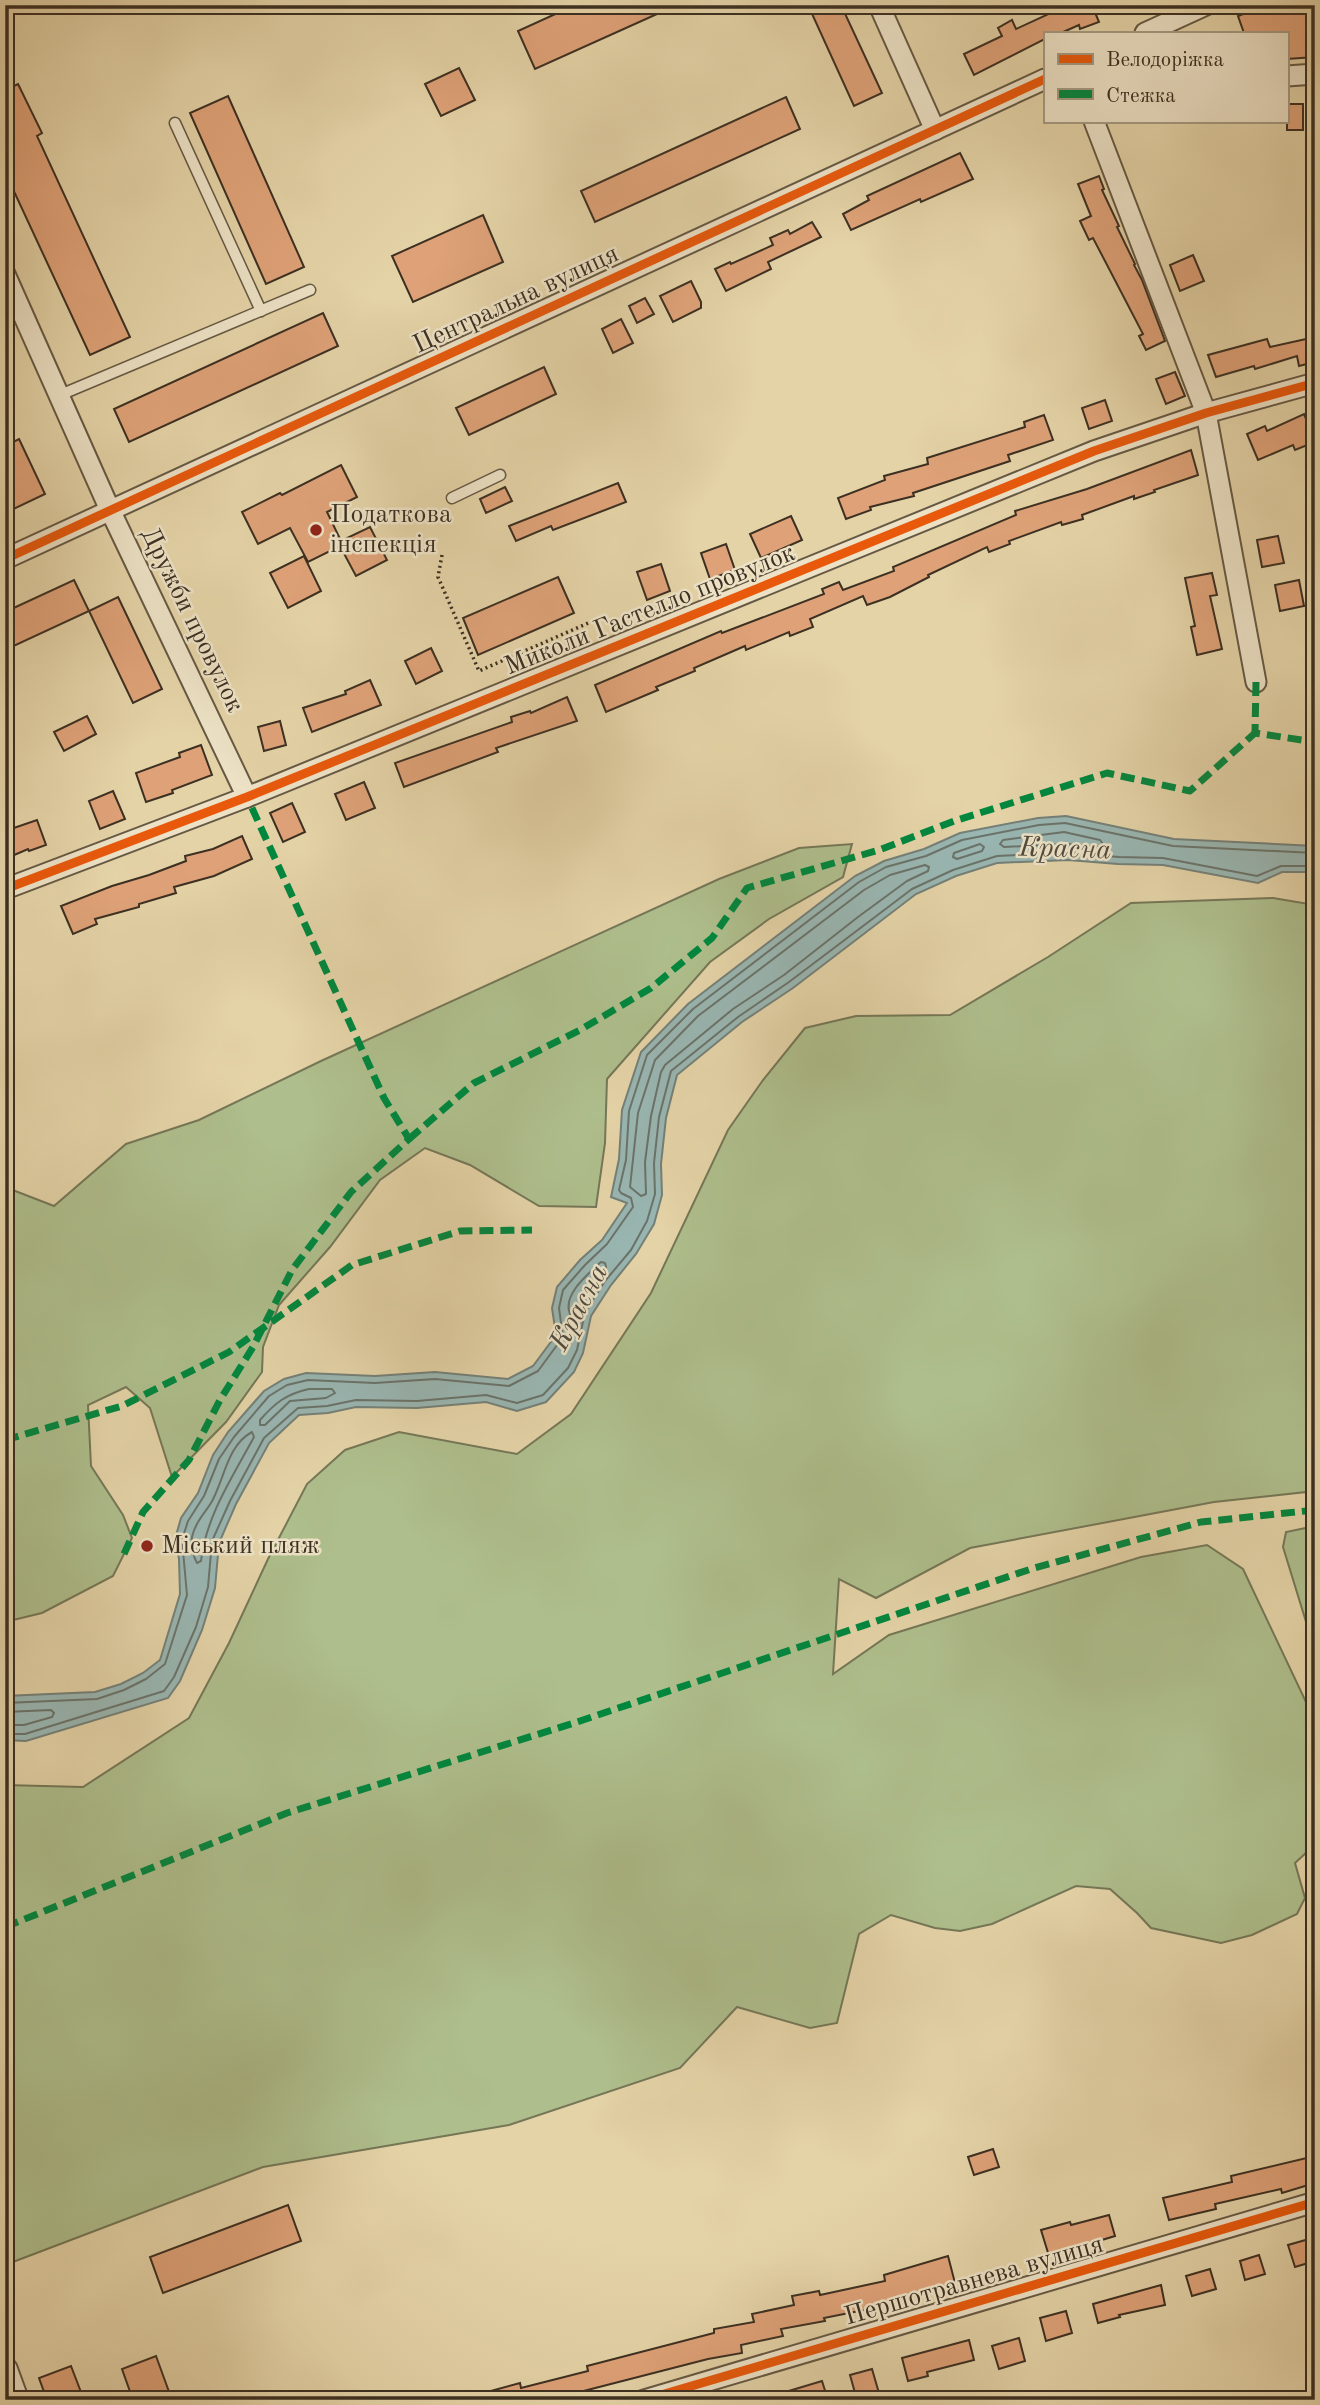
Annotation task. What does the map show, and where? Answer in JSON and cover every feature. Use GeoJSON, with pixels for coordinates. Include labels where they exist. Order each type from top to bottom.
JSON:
{"type":"FeatureCollection","features":[{"type":"Feature","properties":{"kind":"street"},"geometry":{"type":"LineString","coordinates":[[879,5],[935,130]]}},
{"type":"Feature","properties":{"kind":"street"},"geometry":{"type":"LineString","coordinates":[[1147,32],[1206,5]]}},
{"type":"Feature","properties":{"kind":"street"},"geometry":{"type":"LineString","coordinates":[[1288,76],[1315,74]]}},
{"type":"Feature","properties":{"kind":"street","name":"Центральна вулиця"},"geometry":{"type":"LineString","coordinates":[[5,559],[1044,79]]}},
{"type":"Feature","properties":{"kind":"street"},"geometry":{"type":"LineString","coordinates":[[1094,122],[1206,413],[1256,682]]}},
{"type":"Feature","properties":{"kind":"street","name":"Дружби провулок"},"geometry":{"type":"LineString","coordinates":[[5,274],[110,510],[247,797]]}},
{"type":"Feature","properties":{"kind":"street","name":"Миколи Гастелло провулок"},"geometry":{"type":"LineString","coordinates":[[5,889],[247,797],[1094,451],[1206,413],[1315,383]]}},
{"type":"Feature","properties":{"kind":"street","name":"Першотравнева вулиця"},"geometry":{"type":"LineString","coordinates":[[644,2400],[1315,2202]]}},
{"type":"Feature","properties":{"kind":"street"},"geometry":{"type":"LineString","coordinates":[[5,2371],[16,2400]]}},
{"type":"Feature","properties":{"kind":"lane"},"geometry":{"type":"LineString","coordinates":[[176,123],[261,311]]}},
{"type":"Feature","properties":{"kind":"lane"},"geometry":{"type":"LineString","coordinates":[[60,395],[310,290]]}},
{"type":"Feature","properties":{"kind":"lane"},"geometry":{"type":"LineString","coordinates":[[452,498],[500,475]]}},
{"type":"Feature","properties":{"kind":"path"},"geometry":{"type":"LineString","coordinates":[[442,555],[438,578],[480,671],[602,617]]}},
{"type":"Feature","properties":{"kind":"green space"},"geometry":{"type":"Polygon","coordinates":[[[852,844],[843,877],[769,919],[710,962],[607,1079],[605,1143],[596,1207],[539,1206],[470,1165],[425,1148],[380,1180],[330,1247],[279,1305],[263,1347],[262,1372],[226,1422],[172,1477],[150,1408],[126,1387],[88,1405],[91,1466],[123,1515],[132,1538],[113,1576],[42,1613],[5,1622],[5,1187],[54,1206],[126,1144],[199,1120],[321,1061],[719,879],[799,848],[852,844]]]}},
{"type":"Feature","properties":{"kind":"green space"},"geometry":{"type":"Polygon","coordinates":[[[1273,898],[1315,905],[1315,1491],[1214,1502],[970,1548],[876,1598],[839,1579],[833,1674],[889,1635],[1141,1557],[1207,1545],[1243,1569],[1315,1721],[1315,1849],[1308,1851],[1295,1863],[1305,1898],[1297,1914],[1252,1935],[1221,1943],[1151,1928],[1110,1889],[1076,1886],[992,1924],[960,1931],[935,1928],[891,1915],[859,1934],[837,2023],[810,2028],[737,2007],[680,2068],[509,2125],[263,2167],[5,2265],[5,1785],[83,1787],[189,1718],[307,1484],[345,1450],[399,1432],[517,1454],[571,1414],[651,1293],[728,1130],[763,1080],[805,1028],[856,1016],[950,1015],[1048,957],[1131,903],[1273,898]]]}},
{"type":"Feature","properties":{"kind":"green space"},"geometry":{"type":"Polygon","coordinates":[[[1315,1526],[1315,1651],[1283,1547],[1286,1532],[1315,1526]]]}},
{"type":"Feature","properties":{"kind":"water","name":"Красна"},"geometry":{"type":"Polygon","coordinates":[[[1066,816],[1174,839],[1315,846],[1315,872],[1282,872],[1258,883],[1163,865],[1068,860],[997,863],[956,876],[916,894],[793,988],[742,1022],[677,1075],[666,1118],[661,1164],[662,1195],[654,1224],[591,1316],[583,1353],[574,1372],[546,1402],[517,1411],[486,1402],[417,1408],[356,1407],[299,1415],[269,1443],[236,1504],[219,1543],[215,1588],[202,1630],[180,1681],[168,1698],[26,1741],[5,1740],[5,1696],[95,1692],[121,1684],[143,1673],[160,1660],[180,1594],[179,1559],[175,1539],[181,1518],[198,1493],[213,1455],[228,1432],[264,1391],[284,1379],[306,1373],[375,1376],[435,1372],[508,1379],[533,1366],[556,1335],[552,1308],[557,1287],[602,1240],[627,1203],[611,1197],[619,1159],[622,1110],[641,1052],[688,1004],[855,876],[884,861],[924,849],[960,833],[1038,818],[1066,816]]]}},
{"type":"Feature","properties":{"kind":"building"},"geometry":{"type":"Polygon","coordinates":[[[575,5],[677,5],[535,69],[518,31],[575,5]]]}},
{"type":"Feature","properties":{"kind":"building"},"geometry":{"type":"Polygon","coordinates":[[[808,5],[841,5],[882,93],[854,106],[808,5]]]}},
{"type":"Feature","properties":{"kind":"building"},"geometry":{"type":"Polygon","coordinates":[[[1068,5],[1092,5],[1099,22],[1080,29],[1079,25],[1063,32],[1044,32],[1044,40],[974,75],[964,54],[1002,36],[998,28],[1012,20],[1016,29],[1068,5]]]}},
{"type":"Feature","properties":{"kind":"building"},"geometry":{"type":"Polygon","coordinates":[[[1267,5],[1315,5],[1315,57],[1288,59],[1288,32],[1244,32],[1238,16],[1267,5]]]}},
{"type":"Feature","properties":{"kind":"building"},"geometry":{"type":"Polygon","coordinates":[[[459,68],[475,100],[441,116],[425,84],[459,68]]]}},
{"type":"Feature","properties":{"kind":"building"},"geometry":{"type":"Polygon","coordinates":[[[18,84],[42,133],[37,136],[130,337],[90,355],[5,172],[5,90],[18,84]]]}},
{"type":"Feature","properties":{"kind":"building"},"geometry":{"type":"Polygon","coordinates":[[[228,96],[304,267],[266,284],[190,113],[228,96]]]}},
{"type":"Feature","properties":{"kind":"building"},"geometry":{"type":"Polygon","coordinates":[[[786,97],[800,129],[595,222],[581,191],[786,97]]]}},
{"type":"Feature","properties":{"kind":"building"},"geometry":{"type":"Polygon","coordinates":[[[1288,104],[1303,104],[1303,130],[1287,130],[1288,104]]]}},
{"type":"Feature","properties":{"kind":"building"},"geometry":{"type":"Polygon","coordinates":[[[960,153],[973,179],[851,230],[843,214],[869,200],[867,196],[960,153]]]}},
{"type":"Feature","properties":{"kind":"building"},"geometry":{"type":"Polygon","coordinates":[[[1099,176],[1104,189],[1102,190],[1142,280],[1165,341],[1146,350],[1139,336],[1143,334],[1093,238],[1089,240],[1080,221],[1091,216],[1078,184],[1099,176]]]}},
{"type":"Feature","properties":{"kind":"building"},"geometry":{"type":"Polygon","coordinates":[[[483,215],[503,262],[413,302],[392,256],[483,215]]]}},
{"type":"Feature","properties":{"kind":"building"},"geometry":{"type":"Polygon","coordinates":[[[812,222],[821,237],[768,262],[771,269],[726,291],[715,269],[773,245],[770,238],[788,230],[790,234],[812,222]]]}},
{"type":"Feature","properties":{"kind":"building"},"geometry":{"type":"Polygon","coordinates":[[[1193,255],[1204,281],[1180,291],[1170,265],[1193,255]]]}},
{"type":"Feature","properties":{"kind":"building"},"geometry":{"type":"Polygon","coordinates":[[[691,281],[701,308],[673,322],[660,296],[691,281]]]}},
{"type":"Feature","properties":{"kind":"building"},"geometry":{"type":"Polygon","coordinates":[[[645,298],[654,314],[637,323],[629,306],[645,298]]]}},
{"type":"Feature","properties":{"kind":"building"},"geometry":{"type":"Polygon","coordinates":[[[323,313],[338,346],[129,442],[114,409],[323,313]]]}},
{"type":"Feature","properties":{"kind":"building"},"geometry":{"type":"Polygon","coordinates":[[[621,319],[633,343],[613,353],[602,329],[621,319]]]}},
{"type":"Feature","properties":{"kind":"building"},"geometry":{"type":"Polygon","coordinates":[[[1315,337],[1315,362],[1299,366],[1297,356],[1216,377],[1208,355],[1267,339],[1270,347],[1315,337]]]}},
{"type":"Feature","properties":{"kind":"building"},"geometry":{"type":"Polygon","coordinates":[[[544,367],[556,394],[469,435],[456,408],[544,367]]]}},
{"type":"Feature","properties":{"kind":"building"},"geometry":{"type":"Polygon","coordinates":[[[1175,372],[1185,396],[1166,404],[1156,379],[1175,372]]]}},
{"type":"Feature","properties":{"kind":"building"},"geometry":{"type":"Polygon","coordinates":[[[1105,400],[1112,421],[1089,429],[1082,408],[1105,400]]]}},
{"type":"Feature","properties":{"kind":"building"},"geometry":{"type":"Polygon","coordinates":[[[1304,414],[1315,442],[1295,450],[1293,445],[1258,460],[1247,434],[1265,426],[1267,431],[1304,414]]]}},
{"type":"Feature","properties":{"kind":"building"},"geometry":{"type":"Polygon","coordinates":[[[1044,415],[1053,440],[1008,455],[1010,461],[913,493],[914,496],[870,507],[871,510],[846,519],[838,498],[885,480],[884,476],[928,464],[927,458],[1025,427],[1024,422],[1044,415]]]}},
{"type":"Feature","properties":{"kind":"building"},"geometry":{"type":"Polygon","coordinates":[[[19,439],[45,494],[5,513],[5,446],[19,439]]]}},
{"type":"Feature","properties":{"kind":"building"},"geometry":{"type":"Polygon","coordinates":[[[1191,450],[1198,475],[1082,515],[1083,519],[1062,525],[1061,522],[1009,541],[1010,544],[989,552],[987,547],[928,575],[929,577],[890,597],[867,605],[863,596],[810,619],[813,627],[790,636],[789,632],[746,650],[745,646],[656,687],[658,690],[606,712],[595,685],[721,631],[722,633],[824,594],[822,589],[839,582],[843,590],[894,571],[893,567],[1016,515],[1015,511],[1087,489],[1191,450]]]}},
{"type":"Feature","properties":{"kind":"building"},"geometry":{"type":"Polygon","coordinates":[[[341,465],[357,497],[327,512],[341,541],[370,527],[387,560],[356,576],[340,546],[308,562],[290,528],[258,544],[242,512],[341,465]]]}},
{"type":"Feature","properties":{"kind":"building"},"geometry":{"type":"Polygon","coordinates":[[[618,483],[626,502],[553,530],[551,526],[516,541],[509,526],[618,483]]]}},
{"type":"Feature","properties":{"kind":"building"},"geometry":{"type":"Polygon","coordinates":[[[505,487],[512,501],[486,513],[480,499],[505,487]]]}},
{"type":"Feature","properties":{"kind":"building"},"geometry":{"type":"Polygon","coordinates":[[[791,516],[802,540],[761,558],[750,534],[791,516]]]}},
{"type":"Feature","properties":{"kind":"building"},"geometry":{"type":"Polygon","coordinates":[[[1278,536],[1284,563],[1262,567],[1257,540],[1278,536]]]}},
{"type":"Feature","properties":{"kind":"building"},"geometry":{"type":"Polygon","coordinates":[[[726,544],[735,570],[710,579],[701,553],[726,544]]]}},
{"type":"Feature","properties":{"kind":"building"},"geometry":{"type":"Polygon","coordinates":[[[304,556],[321,591],[288,608],[270,573],[304,556]]]}},
{"type":"Feature","properties":{"kind":"building"},"geometry":{"type":"Polygon","coordinates":[[[661,564],[670,591],[647,600],[637,572],[661,564]]]}},
{"type":"Feature","properties":{"kind":"building"},"geometry":{"type":"Polygon","coordinates":[[[1212,573],[1217,595],[1210,596],[1222,649],[1197,655],[1191,627],[1195,626],[1185,578],[1212,573]]]}},
{"type":"Feature","properties":{"kind":"building"},"geometry":{"type":"Polygon","coordinates":[[[558,577],[574,613],[478,655],[463,618],[558,577]]]}},
{"type":"Feature","properties":{"kind":"building"},"geometry":{"type":"Polygon","coordinates":[[[74,580],[89,611],[5,650],[5,612],[74,580]]]}},
{"type":"Feature","properties":{"kind":"building"},"geometry":{"type":"Polygon","coordinates":[[[1299,580],[1304,606],[1280,611],[1275,585],[1299,580]]]}},
{"type":"Feature","properties":{"kind":"building"},"geometry":{"type":"Polygon","coordinates":[[[118,597],[162,689],[133,703],[89,611],[118,597]]]}},
{"type":"Feature","properties":{"kind":"building"},"geometry":{"type":"Polygon","coordinates":[[[431,648],[442,671],[416,684],[405,661],[431,648]]]}},
{"type":"Feature","properties":{"kind":"building"},"geometry":{"type":"Polygon","coordinates":[[[370,680],[381,705],[312,732],[303,708],[346,694],[345,691],[370,680]]]}},
{"type":"Feature","properties":{"kind":"building"},"geometry":{"type":"Polygon","coordinates":[[[567,697],[577,721],[496,748],[498,752],[404,787],[395,763],[512,722],[511,717],[530,711],[531,713],[567,697]]]}},
{"type":"Feature","properties":{"kind":"building"},"geometry":{"type":"Polygon","coordinates":[[[87,716],[96,734],[64,751],[54,732],[87,716]]]}},
{"type":"Feature","properties":{"kind":"building"},"geometry":{"type":"Polygon","coordinates":[[[280,721],[286,745],[264,751],[258,727],[280,721]]]}},
{"type":"Feature","properties":{"kind":"building"},"geometry":{"type":"Polygon","coordinates":[[[201,745],[212,775],[146,802],[136,773],[180,757],[179,753],[201,745]]]}},
{"type":"Feature","properties":{"kind":"building"},"geometry":{"type":"Polygon","coordinates":[[[364,782],[375,808],[346,820],[335,794],[364,782]]]}},
{"type":"Feature","properties":{"kind":"building"},"geometry":{"type":"Polygon","coordinates":[[[113,791],[125,819],[100,829],[89,801],[113,791]]]}},
{"type":"Feature","properties":{"kind":"building"},"geometry":{"type":"Polygon","coordinates":[[[292,803],[305,832],[283,842],[270,813],[292,803]]]}},
{"type":"Feature","properties":{"kind":"building"},"geometry":{"type":"Polygon","coordinates":[[[37,820],[46,845],[5,859],[5,831],[37,820]]]}},
{"type":"Feature","properties":{"kind":"building"},"geometry":{"type":"Polygon","coordinates":[[[242,836],[252,859],[214,876],[174,887],[176,893],[95,919],[97,924],[73,934],[61,906],[186,861],[185,856],[213,849],[242,836]]]}},
{"type":"Feature","properties":{"kind":"building"},"geometry":{"type":"Polygon","coordinates":[[[993,2149],[999,2167],[974,2175],[968,2157],[993,2149]]]}},
{"type":"Feature","properties":{"kind":"building"},"geometry":{"type":"Polygon","coordinates":[[[1315,2156],[1315,2183],[1282,2193],[1281,2189],[1215,2204],[1216,2209],[1169,2220],[1163,2198],[1232,2182],[1231,2176],[1315,2156]]]}},
{"type":"Feature","properties":{"kind":"building"},"geometry":{"type":"Polygon","coordinates":[[[288,2205],[301,2241],[163,2293],[150,2257],[288,2205]]]}},
{"type":"Feature","properties":{"kind":"building"},"geometry":{"type":"Polygon","coordinates":[[[1109,2215],[1115,2236],[1049,2256],[1041,2230],[1109,2215]]]}},
{"type":"Feature","properties":{"kind":"building"},"geometry":{"type":"Polygon","coordinates":[[[1309,2239],[1315,2261],[1295,2267],[1288,2245],[1309,2239]]]}},
{"type":"Feature","properties":{"kind":"building"},"geometry":{"type":"Polygon","coordinates":[[[1259,2255],[1265,2274],[1245,2280],[1240,2261],[1259,2255]]]}},
{"type":"Feature","properties":{"kind":"building"},"geometry":{"type":"Polygon","coordinates":[[[948,2256],[955,2283],[869,2309],[824,2318],[825,2321],[781,2329],[783,2336],[741,2345],[742,2353],[708,2359],[568,2395],[569,2400],[477,2400],[476,2395],[520,2383],[521,2388],[588,2371],[587,2366],[714,2333],[714,2329],[754,2322],[752,2314],[794,2305],[792,2296],[819,2291],[820,2295],[885,2281],[884,2275],[948,2256]]]}},
{"type":"Feature","properties":{"kind":"building"},"geometry":{"type":"Polygon","coordinates":[[[1210,2269],[1216,2289],[1192,2296],[1186,2276],[1210,2269]]]}},
{"type":"Feature","properties":{"kind":"building"},"geometry":{"type":"Polygon","coordinates":[[[1161,2285],[1165,2305],[1119,2315],[1120,2317],[1098,2323],[1093,2304],[1161,2285]]]}},
{"type":"Feature","properties":{"kind":"building"},"geometry":{"type":"Polygon","coordinates":[[[1066,2311],[1072,2333],[1046,2341],[1040,2318],[1066,2311]]]}},
{"type":"Feature","properties":{"kind":"building"},"geometry":{"type":"Polygon","coordinates":[[[1019,2338],[1025,2361],[999,2369],[992,2346],[1019,2338]]]}},
{"type":"Feature","properties":{"kind":"building"},"geometry":{"type":"Polygon","coordinates":[[[969,2340],[974,2360],[927,2372],[928,2376],[908,2381],[902,2358],[969,2340]]]}},
{"type":"Feature","properties":{"kind":"building"},"geometry":{"type":"Polygon","coordinates":[[[156,2356],[172,2400],[133,2400],[122,2369],[156,2356]]]}},
{"type":"Feature","properties":{"kind":"building"},"geometry":{"type":"Polygon","coordinates":[[[71,2366],[84,2400],[47,2400],[39,2378],[71,2366]]]}},
{"type":"Feature","properties":{"kind":"building"},"geometry":{"type":"Polygon","coordinates":[[[872,2369],[881,2400],[857,2400],[850,2375],[872,2369]]]}},
{"type":"Feature","properties":{"kind":"building"},"geometry":{"type":"Polygon","coordinates":[[[822,2381],[828,2400],[773,2400],[772,2396],[822,2381]]]}},
{"type":"Feature","properties":{"kind":"marked path"},"geometry":{"type":"LineString","coordinates":[[1256,682],[1255,733],[1315,742]]}},
{"type":"Feature","properties":{"kind":"marked path"},"geometry":{"type":"LineString","coordinates":[[409,1139],[474,1083],[580,1030],[651,988],[712,938],[747,888],[879,850],[954,821],[1107,773],[1190,791],[1255,733]]}},
{"type":"Feature","properties":{"kind":"marked path"},"geometry":{"type":"LineString","coordinates":[[124,1554],[143,1512],[189,1460],[220,1400],[253,1347],[292,1270],[351,1192],[409,1139],[384,1098],[247,797]]}},
{"type":"Feature","properties":{"kind":"marked path"},"geometry":{"type":"LineString","coordinates":[[5,1440],[122,1406],[229,1352],[352,1265],[460,1231],[532,1230]]}},
{"type":"Feature","properties":{"kind":"marked path"},"geometry":{"type":"LineString","coordinates":[[5,1927],[287,1813],[574,1723],[1031,1569],[1201,1522],[1315,1510]]}},
{"type":"Feature","properties":{"kind":"cycle path"},"geometry":{"type":"LineString","coordinates":[[5,559],[1044,79]]}},
{"type":"Feature","properties":{"kind":"cycle path"},"geometry":{"type":"LineString","coordinates":[[5,889],[247,797],[1094,451],[1206,413],[1315,383]]}},
{"type":"Feature","properties":{"kind":"cycle path"},"geometry":{"type":"LineString","coordinates":[[644,2400],[1315,2202]]}},
{"type":"Feature","properties":{"kind":"place","name":"Податкова інспекція"},"geometry":{"type":"Point","coordinates":[316,530]}},
{"type":"Feature","properties":{"kind":"place","name":"Міський пляж"},"geometry":{"type":"Point","coordinates":[147,1546]}}]}
